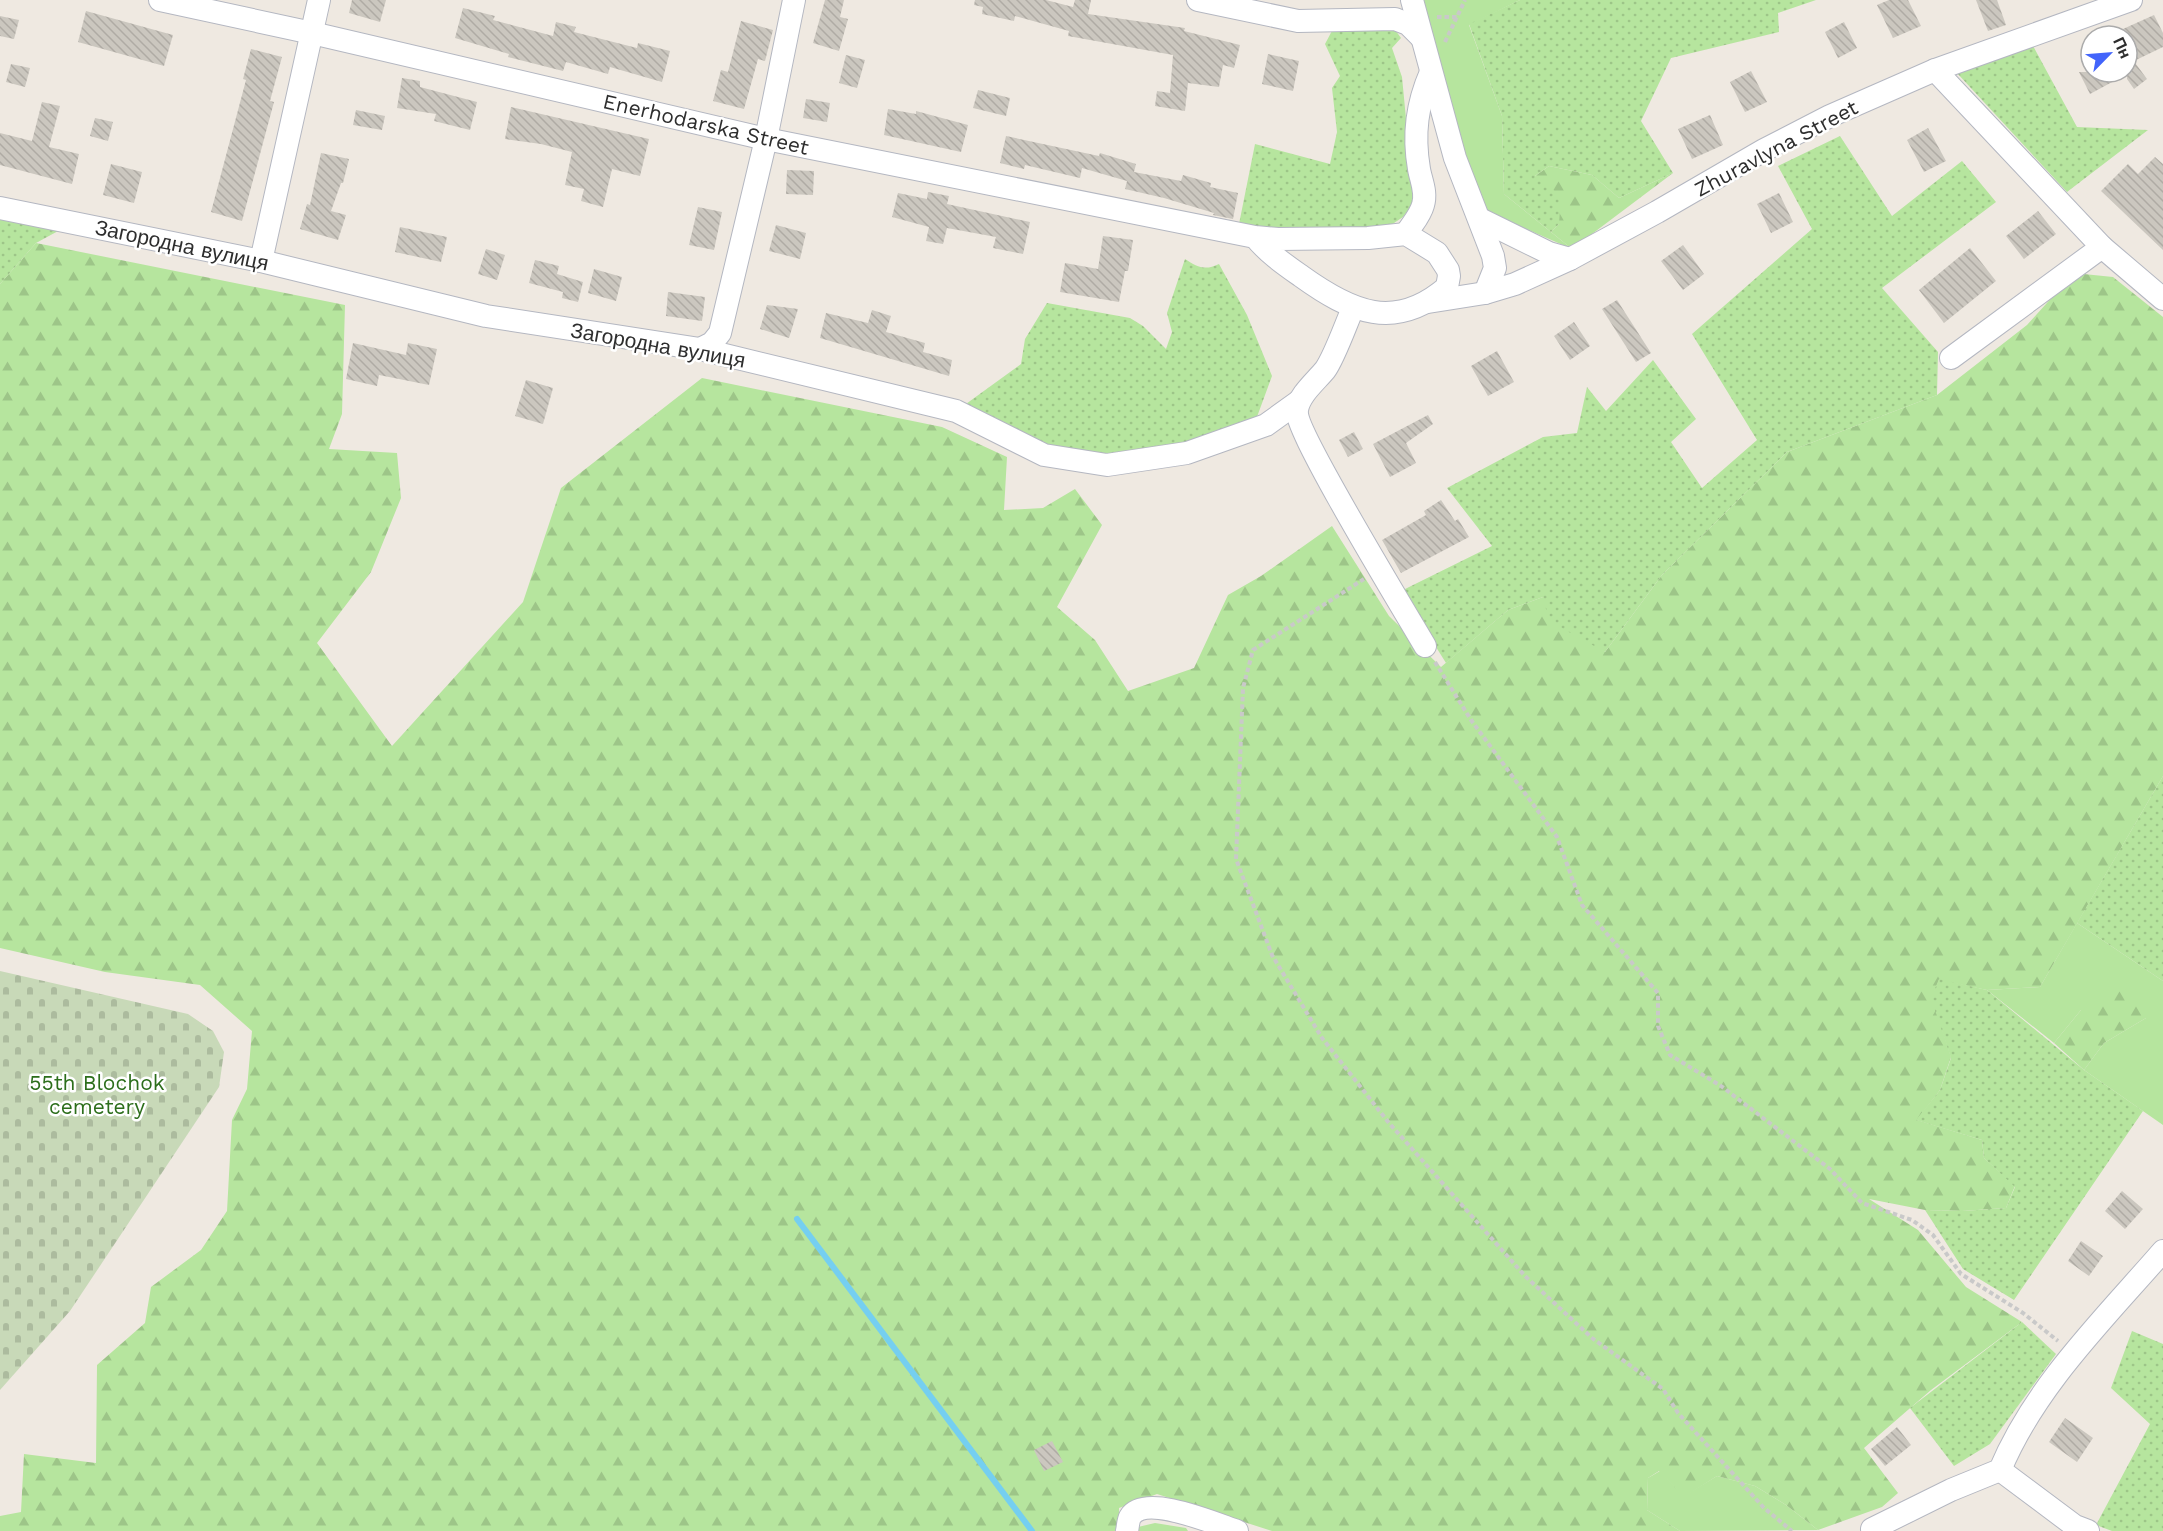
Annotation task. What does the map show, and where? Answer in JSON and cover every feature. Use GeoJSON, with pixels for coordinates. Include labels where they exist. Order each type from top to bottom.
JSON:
{"type":"FeatureCollection","features":[{"type":"Feature","properties":{"kind":"street","name":"Enerhodarska Street"},"geometry":{"type":"LineString","coordinates":[[160,0],[312,33],[766,139],[1255,237],[1368,238],[1406,234]]}},
{"type":"Feature","properties":{"kind":"street"},"geometry":{"type":"LineString","coordinates":[[261,261],[319,0]]}},
{"type":"Feature","properties":{"kind":"street"},"geometry":{"type":"LineString","coordinates":[[700,349],[712,343],[720,333],[766,139],[794,0]]}},
{"type":"Feature","properties":{"kind":"street"},"geometry":{"type":"LineString","coordinates":[[1198,0],[1298,21],[1395,19],[1408,24],[1421,37]]}},
{"type":"Feature","properties":{"kind":"street"},"geometry":{"type":"LineString","coordinates":[[1412,0],[1455,158],[1493,256],[1495,268],[1485,293]]}},
{"type":"Feature","properties":{"kind":"street","name":"Zhuravlyna Street"},"geometry":{"type":"LineString","coordinates":[[1427,302],[1485,293],[1515,284],[1570,259],[1764,150],[1830,116],[1935,70],[2131,0]]}},
{"type":"Feature","properties":{"kind":"street"},"geometry":{"type":"LineString","coordinates":[[1935,70],[2102,247],[2163,300]]}},
{"type":"Feature","properties":{"kind":"street"},"geometry":{"type":"LineString","coordinates":[[1255,237],[1266,250],[1353,308],[1391,314],[1412,309],[1427,302],[1447,287],[1448,270],[1437,253],[1406,234],[1419,216],[1424,204],[1425,192],[1419,168],[1415,134],[1421,94],[1431,72]]}},
{"type":"Feature","properties":{"kind":"street","name":"Загородна вулиця"},"geometry":{"type":"LineString","coordinates":[[0,208],[261,261],[486,316],[700,349],[956,411],[1044,454],[1107,465],[1187,453],[1266,425],[1298,402],[1327,367],[1353,308]]}},
{"type":"Feature","properties":{"kind":"street"},"geometry":{"type":"LineString","coordinates":[[1480,219],[1549,253],[1570,259]]}},
{"type":"Feature","properties":{"kind":"street"},"geometry":{"type":"LineString","coordinates":[[1951,358],[2102,247]]}},
{"type":"Feature","properties":{"kind":"street"},"geometry":{"type":"LineString","coordinates":[[1298,402],[1296,414],[1304,433],[1425,646]]}},
{"type":"Feature","properties":{"kind":"street"},"geometry":{"type":"LineString","coordinates":[[1872,1529],[1951,1490],[2000,1470],[2012,1441],[2038,1400],[2074,1353],[2163,1251]]}},
{"type":"Feature","properties":{"kind":"street"},"geometry":{"type":"LineString","coordinates":[[2000,1470],[2075,1526],[2088,1531]]}},
{"type":"Feature","properties":{"kind":"street"},"geometry":{"type":"LineString","coordinates":[[1127,1531],[1130,1518],[1138,1510],[1153,1509],[1174,1510],[1237,1531]]}},
{"type":"Feature","properties":{"kind":"path"},"geometry":{"type":"LineString","coordinates":[[1431,72],[1465,0]]}},
{"type":"Feature","properties":{"kind":"path"},"geometry":{"type":"LineString","coordinates":[[1380,569],[1254,650],[1251,659],[1243,688],[1236,859],[1272,955],[1322,1038],[1389,1124],[1525,1276],[1592,1338],[1663,1389],[1678,1413],[1764,1508],[1792,1531]]}},
{"type":"Feature","properties":{"kind":"path"},"geometry":{"type":"LineString","coordinates":[[1425,646],[1472,720],[1557,837],[1582,905],[1658,993],[1658,1026],[1670,1055],[1721,1086],[1830,1169],[1862,1203],[1912,1220],[1934,1235],[1961,1274],[2023,1313],[2074,1353]]}},
{"type":"Feature","properties":{"kind":"green space"},"geometry":{"type":"Polygon","coordinates":[[[1420,0],[1520,0],[1469,25],[1502,116],[1504,194],[1572,249],[1485,211],[1433,58],[1420,0]]]}},
{"type":"Feature","properties":{"kind":"green space"},"geometry":{"type":"Polygon","coordinates":[[[1520,0],[1816,0],[1778,13],[1779,32],[1671,58],[1641,121],[1673,173],[1619,198],[1592,175],[1549,166],[1535,176],[1561,196],[1559,224],[1551,232],[1504,194],[1502,116],[1469,24],[1520,0]]]}},
{"type":"Feature","properties":{"kind":"green space"},"geometry":{"type":"Polygon","coordinates":[[[1393,27],[1401,38],[1392,48],[1402,77],[1414,202],[1403,217],[1385,229],[1238,229],[1255,144],[1330,164],[1337,132],[1332,88],[1340,76],[1325,44],[1333,29],[1393,27]]]}},
{"type":"Feature","properties":{"kind":"green space"},"geometry":{"type":"Polygon","coordinates":[[[2032,44],[2077,127],[2148,130],[2067,192],[1957,73],[2032,44]]]}},
{"type":"Feature","properties":{"kind":"green space"},"geometry":{"type":"Polygon","coordinates":[[[1840,136],[1892,216],[1962,161],[1996,202],[1882,288],[1938,352],[1937,395],[1787,452],[1662,575],[1605,652],[1549,621],[1543,597],[1508,610],[1446,663],[1401,591],[1492,546],[1447,488],[1543,437],[1577,433],[1587,387],[1606,411],[1653,360],[1696,419],[1671,442],[1702,488],[1757,440],[1692,334],[1812,229],[1778,166],[1840,136]]]}},
{"type":"Feature","properties":{"kind":"green space"},"geometry":{"type":"Polygon","coordinates":[[[1549,166],[1592,175],[1619,198],[1673,173],[1572,249],[1551,232],[1559,224],[1535,176],[1549,166]]]}},
{"type":"Feature","properties":{"kind":"green space"},"geometry":{"type":"Polygon","coordinates":[[[0,215],[60,230],[36,243],[0,284],[0,215]]]}},
{"type":"Feature","properties":{"kind":"green space"},"geometry":{"type":"Polygon","coordinates":[[[36,243],[345,305],[342,414],[329,449],[397,453],[401,498],[371,572],[317,643],[392,746],[523,602],[561,488],[702,378],[942,427],[1007,457],[1004,510],[1043,508],[1075,489],[1102,525],[1057,607],[1095,640],[1128,691],[1194,668],[1228,595],[1261,576],[1332,526],[1389,616],[1441,667],[1508,610],[1543,597],[1605,652],[1662,575],[1787,452],[1937,395],[2027,325],[2074,273],[2113,277],[2163,317],[2163,776],[2040,987],[1987,990],[1939,980],[1932,998],[1951,1057],[1940,1090],[1917,1120],[1982,1140],[1984,1158],[2015,1186],[2006,1208],[1962,1211],[1925,1210],[1869,1199],[1918,1230],[1966,1287],[2022,1322],[1931,1390],[1864,1448],[1898,1493],[1882,1507],[1818,1530],[1786,1505],[1755,1486],[1717,1476],[1684,1497],[1659,1471],[1648,1478],[1647,1510],[1680,1531],[1272,1531],[1157,1494],[1119,1508],[1119,1531],[0,1531],[0,1516],[21,1512],[24,1454],[96,1463],[97,1365],[145,1323],[151,1287],[201,1250],[227,1211],[232,1120],[247,1089],[252,1031],[200,985],[105,972],[0,948],[0,284],[36,243]]]}},
{"type":"Feature","properties":{"kind":"green space"},"geometry":{"type":"Polygon","coordinates":[[[1185,259],[1201,267],[1219,264],[1247,315],[1272,376],[1254,425],[1107,462],[1046,451],[959,409],[1021,364],[1025,339],[1047,303],[1130,318],[1143,326],[1166,349],[1172,332],[1167,313],[1185,259]]]}},
{"type":"Feature","properties":{"kind":"green space"},"geometry":{"type":"Polygon","coordinates":[[[2163,776],[2163,981],[2077,923],[2163,776]]]}},
{"type":"Feature","properties":{"kind":"green space"},"geometry":{"type":"Polygon","coordinates":[[[2077,923],[2163,981],[2163,1125],[2084,1070],[2104,1043],[2146,1018],[2081,1010],[2054,1043],[1987,990],[2040,987],[2077,923]]]}},
{"type":"Feature","properties":{"kind":"green space","name":"55th Blochok cemetery"},"geometry":{"type":"Polygon","coordinates":[[[0,971],[188,1014],[213,1031],[224,1052],[219,1087],[70,1311],[0,1390],[0,971]]]}},
{"type":"Feature","properties":{"kind":"green space"},"geometry":{"type":"Polygon","coordinates":[[[1939,979],[1987,990],[2084,1070],[2143,1111],[2014,1300],[1963,1269],[1925,1210],[1962,1211],[2006,1208],[2015,1187],[1984,1158],[1982,1140],[1916,1120],[1940,1090],[1951,1058],[1931,998],[1939,979]]]}},
{"type":"Feature","properties":{"kind":"green space"},"geometry":{"type":"Polygon","coordinates":[[[2113,989],[2135,992],[2146,1018],[2104,1043],[2084,1070],[2054,1043],[2081,1010],[2113,989]]]}},
{"type":"Feature","properties":{"kind":"green space"},"geometry":{"type":"Polygon","coordinates":[[[2022,1322],[2056,1354],[1990,1444],[1954,1466],[1910,1408],[2022,1322]]]}},
{"type":"Feature","properties":{"kind":"green space"},"geometry":{"type":"Polygon","coordinates":[[[2132,1331],[2163,1344],[2163,1531],[2112,1531],[2096,1525],[2150,1424],[2111,1388],[2132,1331]]]}},
{"type":"Feature","properties":{"kind":"green space"},"geometry":{"type":"Polygon","coordinates":[[[1660,1471],[1684,1496],[1717,1476],[1755,1486],[1786,1505],[1818,1530],[1680,1531],[1647,1510],[1648,1478],[1660,1471]]]}},
{"type":"Feature","properties":{"kind":"green space"},"geometry":{"type":"Polygon","coordinates":[[[1155,1523],[1186,1528],[1188,1531],[1138,1531],[1138,1527],[1155,1523]]]}},
{"type":"Feature","properties":{"kind":"building"},"geometry":{"type":"Polygon","coordinates":[[[352,0],[386,0],[380,22],[349,13],[352,0]]]}},
{"type":"Feature","properties":{"kind":"building"},"geometry":{"type":"Polygon","coordinates":[[[825,0],[844,0],[840,17],[848,19],[839,51],[813,43],[825,0]]]}},
{"type":"Feature","properties":{"kind":"building"},"geometry":{"type":"Polygon","coordinates":[[[975,0],[1046,0],[1073,7],[1075,0],[1091,0],[1088,14],[1185,28],[1184,31],[1240,45],[1234,68],[1223,65],[1219,87],[1188,83],[1185,111],[1155,106],[1157,91],[1170,93],[1173,55],[1068,36],[1069,31],[1015,16],[1014,21],[982,14],[983,7],[974,5],[975,0]]]}},
{"type":"Feature","properties":{"kind":"building"},"geometry":{"type":"Polygon","coordinates":[[[1889,0],[1908,0],[1921,26],[1893,38],[1877,5],[1889,0]]]}},
{"type":"Feature","properties":{"kind":"building"},"geometry":{"type":"Polygon","coordinates":[[[1976,0],[1997,0],[2006,25],[1988,31],[1976,0]]]}},
{"type":"Feature","properties":{"kind":"building"},"geometry":{"type":"Polygon","coordinates":[[[463,8],[495,16],[493,20],[553,36],[556,22],[576,27],[574,32],[637,48],[638,43],[670,51],[662,82],[610,67],[608,74],[566,62],[563,71],[508,57],[509,54],[455,38],[463,8]]]}},
{"type":"Feature","properties":{"kind":"building"},"geometry":{"type":"Polygon","coordinates":[[[86,11],[173,35],[164,66],[78,42],[86,11]]]}},
{"type":"Feature","properties":{"kind":"building"},"geometry":{"type":"Polygon","coordinates":[[[2154,15],[2163,33],[2163,47],[2139,59],[2139,24],[2134,24],[2154,15]]]}},
{"type":"Feature","properties":{"kind":"building"},"geometry":{"type":"Polygon","coordinates":[[[0,16],[19,20],[14,39],[0,36],[0,16]]]}},
{"type":"Feature","properties":{"kind":"building"},"geometry":{"type":"Polygon","coordinates":[[[741,21],[773,30],[765,61],[758,59],[744,109],[713,101],[721,70],[728,72],[741,21]]]}},
{"type":"Feature","properties":{"kind":"building"},"geometry":{"type":"Polygon","coordinates":[[[1844,22],[1857,48],[1838,58],[1825,32],[1844,22]]]}},
{"type":"Feature","properties":{"kind":"building"},"geometry":{"type":"Polygon","coordinates":[[[251,49],[282,57],[270,101],[274,102],[242,221],[211,212],[246,80],[243,79],[251,49]]]}},
{"type":"Feature","properties":{"kind":"building"},"geometry":{"type":"Polygon","coordinates":[[[1268,54],[1299,61],[1293,91],[1262,84],[1268,54]]]}},
{"type":"Feature","properties":{"kind":"building"},"geometry":{"type":"Polygon","coordinates":[[[846,55],[865,60],[857,88],[839,83],[846,55]]]}},
{"type":"Feature","properties":{"kind":"building"},"geometry":{"type":"Polygon","coordinates":[[[11,64],[30,68],[25,87],[6,82],[11,64]]]}},
{"type":"Feature","properties":{"kind":"building"},"geometry":{"type":"Polygon","coordinates":[[[2139,68],[2147,79],[2134,89],[2130,84],[2139,84],[2139,68]]]}},
{"type":"Feature","properties":{"kind":"building"},"geometry":{"type":"Polygon","coordinates":[[[1751,71],[1767,102],[1745,112],[1730,82],[1751,71]]]}},
{"type":"Feature","properties":{"kind":"building"},"geometry":{"type":"Polygon","coordinates":[[[402,78],[420,81],[420,87],[477,102],[470,130],[434,121],[436,114],[397,108],[402,78]]]}},
{"type":"Feature","properties":{"kind":"building"},"geometry":{"type":"Polygon","coordinates":[[[2085,84],[2108,84],[2090,94],[2085,84]]]}},
{"type":"Feature","properties":{"kind":"building"},"geometry":{"type":"Polygon","coordinates":[[[978,90],[1010,98],[1006,116],[973,108],[978,90]]]}},
{"type":"Feature","properties":{"kind":"building"},"geometry":{"type":"Polygon","coordinates":[[[806,99],[830,103],[827,122],[803,118],[806,99]]]}},
{"type":"Feature","properties":{"kind":"building"},"geometry":{"type":"Polygon","coordinates":[[[42,102],[60,106],[49,147],[79,154],[72,184],[0,165],[0,133],[32,141],[42,102]]]}},
{"type":"Feature","properties":{"kind":"building"},"geometry":{"type":"Polygon","coordinates":[[[511,107],[649,139],[640,176],[612,169],[603,207],[581,201],[584,189],[565,185],[572,152],[541,144],[505,139],[511,107]]]}},
{"type":"Feature","properties":{"kind":"building"},"geometry":{"type":"Polygon","coordinates":[[[888,109],[916,114],[916,111],[968,125],[961,152],[884,135],[888,109]]]}},
{"type":"Feature","properties":{"kind":"building"},"geometry":{"type":"Polygon","coordinates":[[[356,110],[385,116],[382,130],[353,125],[356,110]]]}},
{"type":"Feature","properties":{"kind":"building"},"geometry":{"type":"Polygon","coordinates":[[[1710,115],[1723,145],[1692,159],[1678,129],[1710,115]]]}},
{"type":"Feature","properties":{"kind":"building"},"geometry":{"type":"Polygon","coordinates":[[[95,118],[113,122],[108,141],[90,136],[95,118]]]}},
{"type":"Feature","properties":{"kind":"building"},"geometry":{"type":"Polygon","coordinates":[[[1928,128],[1946,161],[1924,172],[1907,140],[1928,128]]]}},
{"type":"Feature","properties":{"kind":"building"},"geometry":{"type":"Polygon","coordinates":[[[1006,136],[1099,156],[1100,153],[1136,164],[1134,172],[1181,181],[1183,175],[1211,183],[1210,187],[1238,193],[1233,219],[1125,189],[1127,181],[1082,168],[1080,178],[1025,165],[1024,169],[1000,163],[1006,136]]]}},
{"type":"Feature","properties":{"kind":"building"},"geometry":{"type":"Polygon","coordinates":[[[321,153],[349,159],[343,183],[341,183],[331,211],[346,215],[338,240],[300,229],[307,204],[310,205],[321,153]]]}},
{"type":"Feature","properties":{"kind":"building"},"geometry":{"type":"Polygon","coordinates":[[[2155,157],[2163,164],[2163,250],[2101,191],[2128,164],[2138,174],[2155,157]]]}},
{"type":"Feature","properties":{"kind":"building"},"geometry":{"type":"Polygon","coordinates":[[[111,164],[142,172],[134,203],[103,195],[111,164]]]}},
{"type":"Feature","properties":{"kind":"building"},"geometry":{"type":"Polygon","coordinates":[[[787,170],[814,171],[813,195],[786,194],[787,170]]]}},
{"type":"Feature","properties":{"kind":"building"},"geometry":{"type":"Polygon","coordinates":[[[928,192],[949,196],[947,204],[1030,222],[1023,254],[993,248],[996,237],[947,228],[943,244],[926,241],[929,227],[892,217],[898,193],[927,199],[928,192]]]}},
{"type":"Feature","properties":{"kind":"building"},"geometry":{"type":"Polygon","coordinates":[[[1779,193],[1793,222],[1771,233],[1757,204],[1779,193]]]}},
{"type":"Feature","properties":{"kind":"building"},"geometry":{"type":"Polygon","coordinates":[[[698,207],[722,212],[714,250],[689,245],[698,207]]]}},
{"type":"Feature","properties":{"kind":"building"},"geometry":{"type":"Polygon","coordinates":[[[2038,211],[2056,234],[2024,259],[2006,236],[2038,211]]]}},
{"type":"Feature","properties":{"kind":"building"},"geometry":{"type":"Polygon","coordinates":[[[776,225],[806,233],[800,259],[769,251],[776,225]]]}},
{"type":"Feature","properties":{"kind":"building"},"geometry":{"type":"Polygon","coordinates":[[[400,227],[447,237],[441,262],[395,252],[400,227]]]}},
{"type":"Feature","properties":{"kind":"building"},"geometry":{"type":"Polygon","coordinates":[[[1103,236],[1133,240],[1128,271],[1125,271],[1119,302],[1060,292],[1065,263],[1098,269],[1103,236]]]}},
{"type":"Feature","properties":{"kind":"building"},"geometry":{"type":"Polygon","coordinates":[[[1683,245],[1704,274],[1683,290],[1661,261],[1683,245]]]}},
{"type":"Feature","properties":{"kind":"building"},"geometry":{"type":"Polygon","coordinates":[[[1970,248],[1996,281],[1944,323],[1919,290],[1970,248]]]}},
{"type":"Feature","properties":{"kind":"building"},"geometry":{"type":"Polygon","coordinates":[[[486,249],[505,255],[497,280],[478,274],[486,249]]]}},
{"type":"Feature","properties":{"kind":"building"},"geometry":{"type":"Polygon","coordinates":[[[535,260],[559,266],[557,274],[583,282],[578,302],[562,298],[563,292],[529,283],[535,260]]]}},
{"type":"Feature","properties":{"kind":"building"},"geometry":{"type":"Polygon","coordinates":[[[594,269],[622,277],[616,301],[588,293],[594,269]]]}},
{"type":"Feature","properties":{"kind":"building"},"geometry":{"type":"Polygon","coordinates":[[[668,292],[705,297],[702,321],[666,316],[668,292]]]}},
{"type":"Feature","properties":{"kind":"building"},"geometry":{"type":"Polygon","coordinates":[[[1617,300],[1651,353],[1636,362],[1602,309],[1617,300]]]}},
{"type":"Feature","properties":{"kind":"building"},"geometry":{"type":"Polygon","coordinates":[[[767,305],[798,309],[789,338],[760,329],[767,305]]]}},
{"type":"Feature","properties":{"kind":"building"},"geometry":{"type":"Polygon","coordinates":[[[872,310],[891,316],[886,332],[925,343],[923,352],[952,360],[949,376],[820,338],[826,313],[868,323],[872,310]]]}},
{"type":"Feature","properties":{"kind":"building"},"geometry":{"type":"Polygon","coordinates":[[[1574,322],[1590,346],[1570,360],[1554,336],[1574,322]]]}},
{"type":"Feature","properties":{"kind":"building"},"geometry":{"type":"Polygon","coordinates":[[[353,343],[406,355],[408,343],[437,349],[429,385],[379,375],[377,386],[346,379],[353,343]]]}},
{"type":"Feature","properties":{"kind":"building"},"geometry":{"type":"Polygon","coordinates":[[[1497,351],[1514,382],[1488,396],[1471,366],[1497,351]]]}},
{"type":"Feature","properties":{"kind":"building"},"geometry":{"type":"Polygon","coordinates":[[[526,380],[553,388],[543,424],[515,416],[526,380]]]}},
{"type":"Feature","properties":{"kind":"building"},"geometry":{"type":"Polygon","coordinates":[[[1428,415],[1433,424],[1406,443],[1416,463],[1390,477],[1373,444],[1428,415]]]}},
{"type":"Feature","properties":{"kind":"building"},"geometry":{"type":"Polygon","coordinates":[[[1354,432],[1363,449],[1348,457],[1339,440],[1354,432]]]}},
{"type":"Feature","properties":{"kind":"building"},"geometry":{"type":"Polygon","coordinates":[[[1441,500],[1455,521],[1458,519],[1469,537],[1401,573],[1382,540],[1426,515],[1424,511],[1441,500]]]}},
{"type":"Feature","properties":{"kind":"building"},"geometry":{"type":"Polygon","coordinates":[[[2122,1191],[2143,1209],[2125,1229],[2105,1211],[2122,1191]]]}},
{"type":"Feature","properties":{"kind":"building"},"geometry":{"type":"Polygon","coordinates":[[[2081,1241],[2103,1256],[2089,1276],[2068,1261],[2081,1241]]]}},
{"type":"Feature","properties":{"kind":"building"},"geometry":{"type":"Polygon","coordinates":[[[2065,1418],[2093,1438],[2077,1462],[2049,1442],[2065,1418]]]}},
{"type":"Feature","properties":{"kind":"building"},"geometry":{"type":"Polygon","coordinates":[[[1897,1427],[1911,1445],[1885,1466],[1871,1449],[1897,1427]]]}},
{"type":"Feature","properties":{"kind":"building"},"geometry":{"type":"Polygon","coordinates":[[[1052,1441],[1063,1462],[1044,1471],[1034,1450],[1052,1441]]]}},
{"type":"Feature","properties":{"kind":"waterway"},"geometry":{"type":"LineString","coordinates":[[797,1219],[1032,1531]]}}]}
